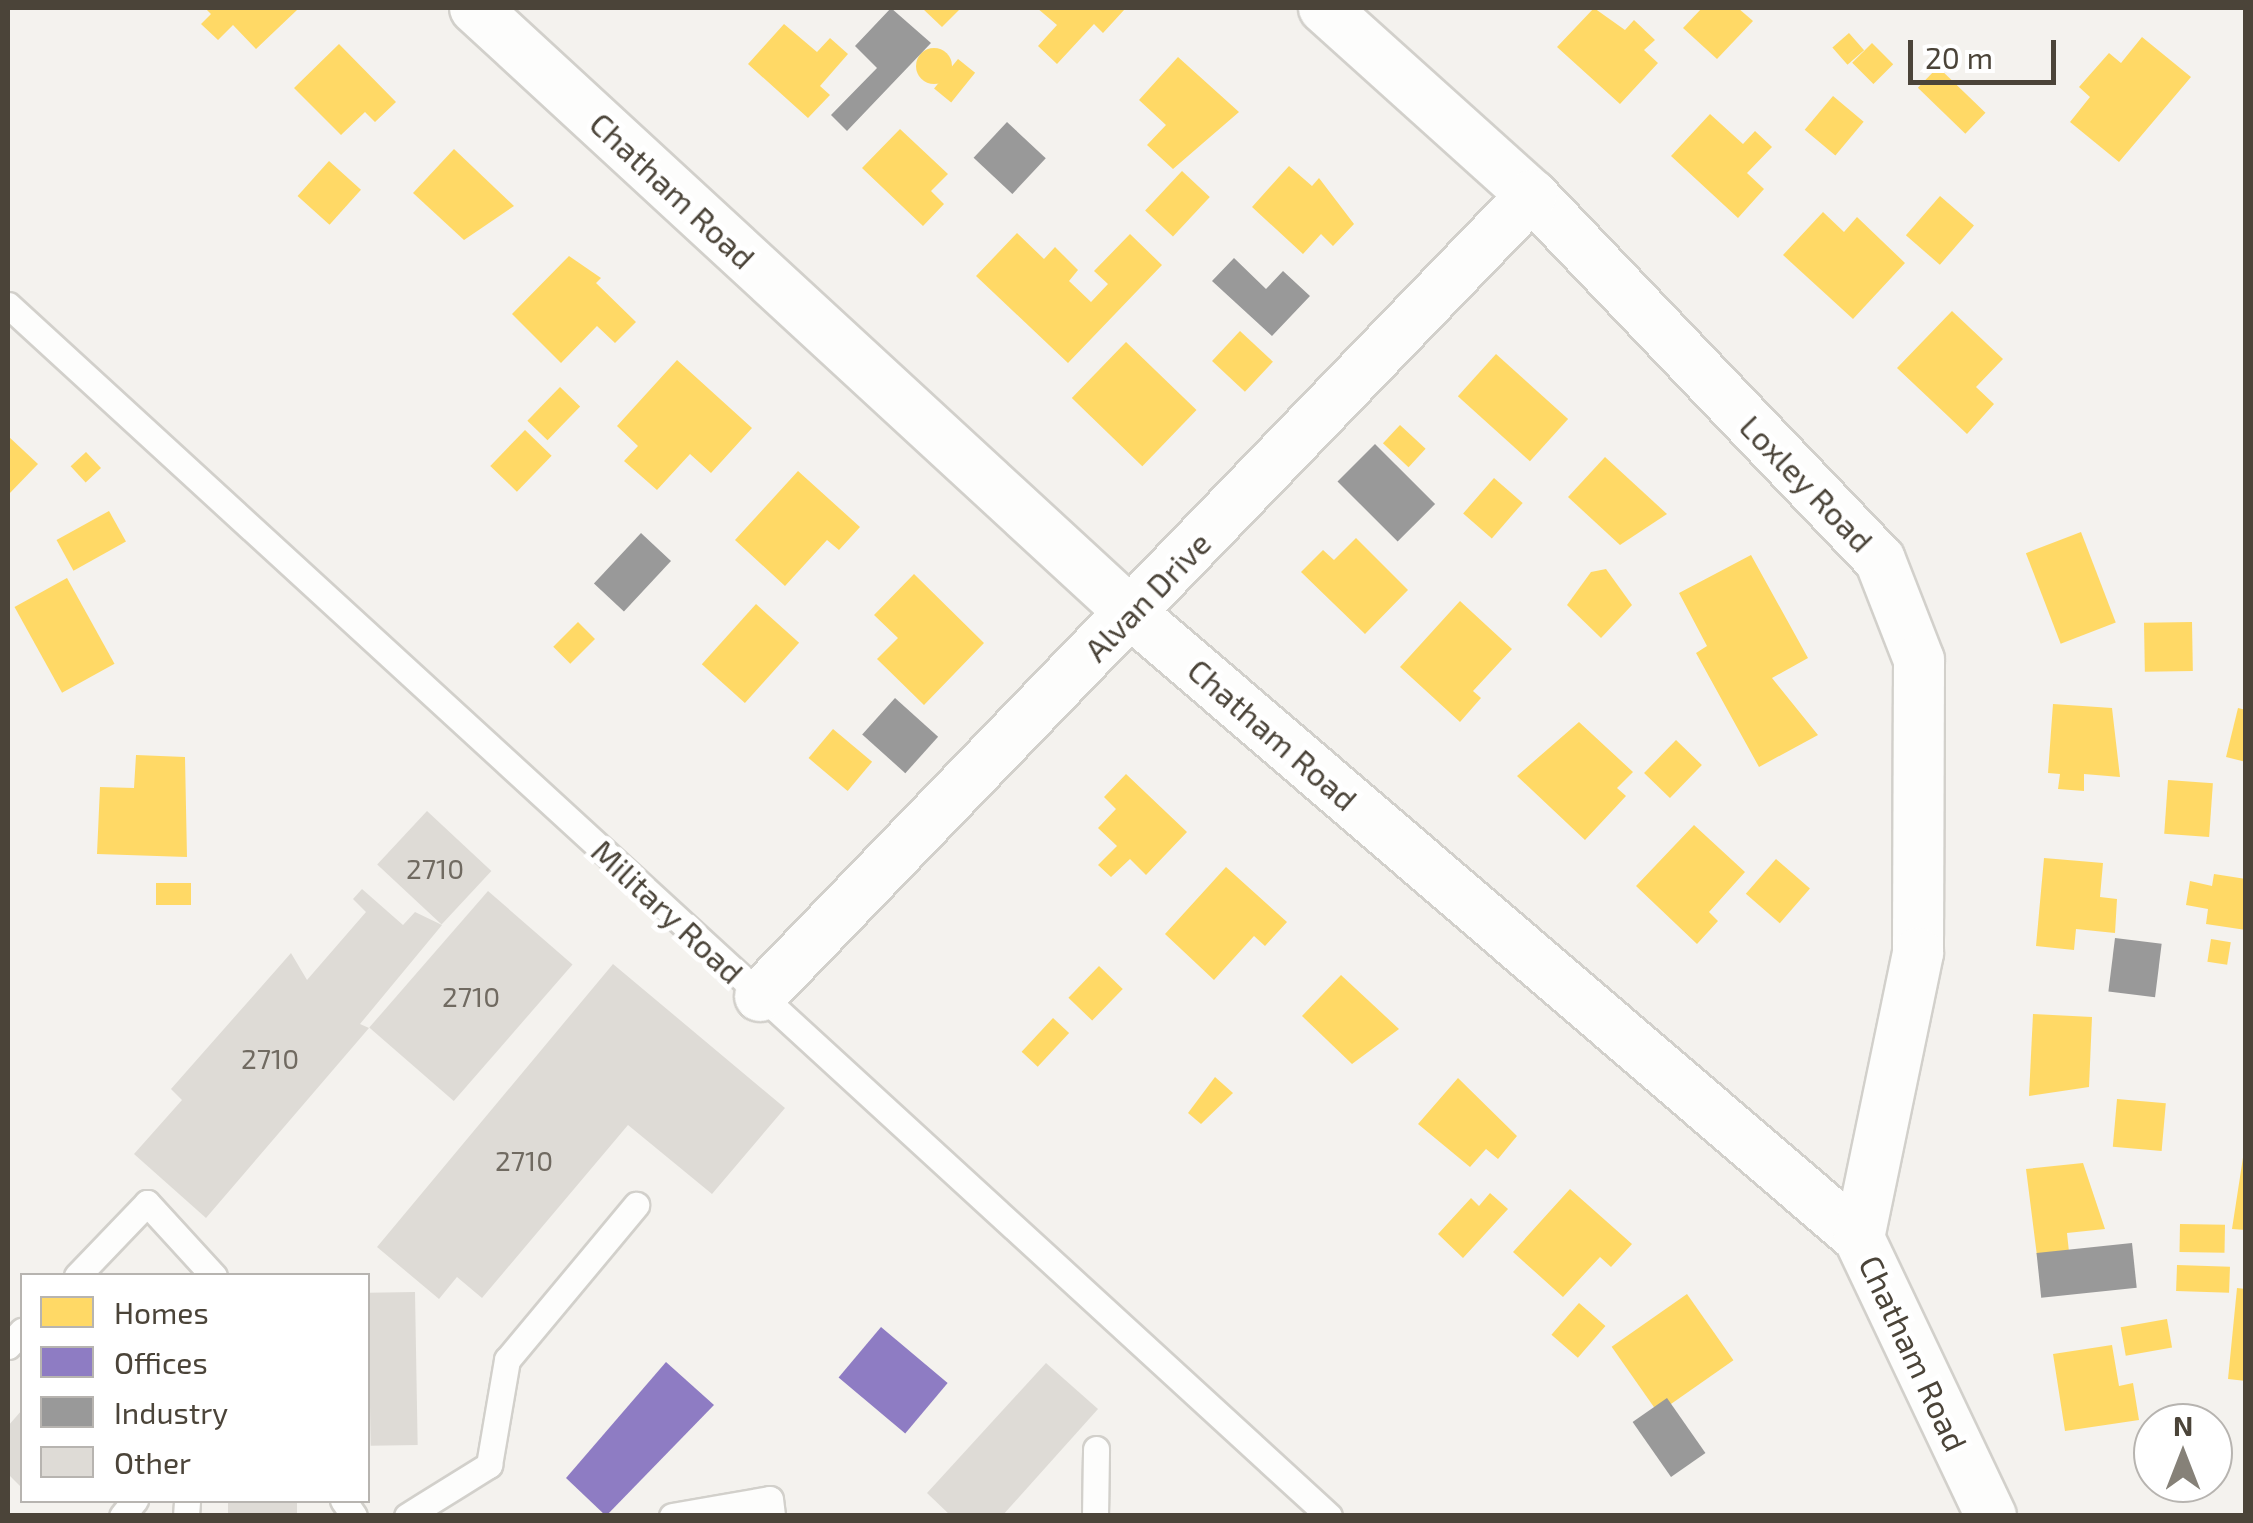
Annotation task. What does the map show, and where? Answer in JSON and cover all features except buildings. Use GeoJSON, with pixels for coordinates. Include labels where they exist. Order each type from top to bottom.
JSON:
{"type":"FeatureCollection","features":[{"type":"Feature","properties":{"kind":"street","name":"Chatham Road"},"geometry":{"type":"LineString","coordinates":[[474,8],[1131,613],[1859,1238],[1991,1516]]}},
{"type":"Feature","properties":{"kind":"street","name":"Loxley Road"},"geometry":{"type":"LineString","coordinates":[[1324,8],[1532,195],[1880,560],[1919,660],[1918,952],[1859,1238]]}},
{"type":"Feature","properties":{"kind":"street","name":"Alvan Drive"},"geometry":{"type":"LineString","coordinates":[[760,996],[1532,195]]}},
{"type":"Feature","properties":{"kind":"lane","name":"Military Road"},"geometry":{"type":"LineString","coordinates":[[8,305],[1330,1516]]}},
{"type":"Feature","properties":{"kind":"lane"},"geometry":{"type":"LineString","coordinates":[[79,1273],[147,1204],[211,1273]]}},
{"type":"Feature","properties":{"kind":"lane"},"geometry":{"type":"LineString","coordinates":[[407,1516],[489,1465],[507,1360],[636,1205]]}},
{"type":"Feature","properties":{"kind":"lane"},"geometry":{"type":"LineString","coordinates":[[1095,1516],[1096,1448]]}},
{"type":"Feature","properties":{"kind":"lane"},"geometry":{"type":"LineString","coordinates":[[672,1516],[770,1499],[772,1516]]}}]}
